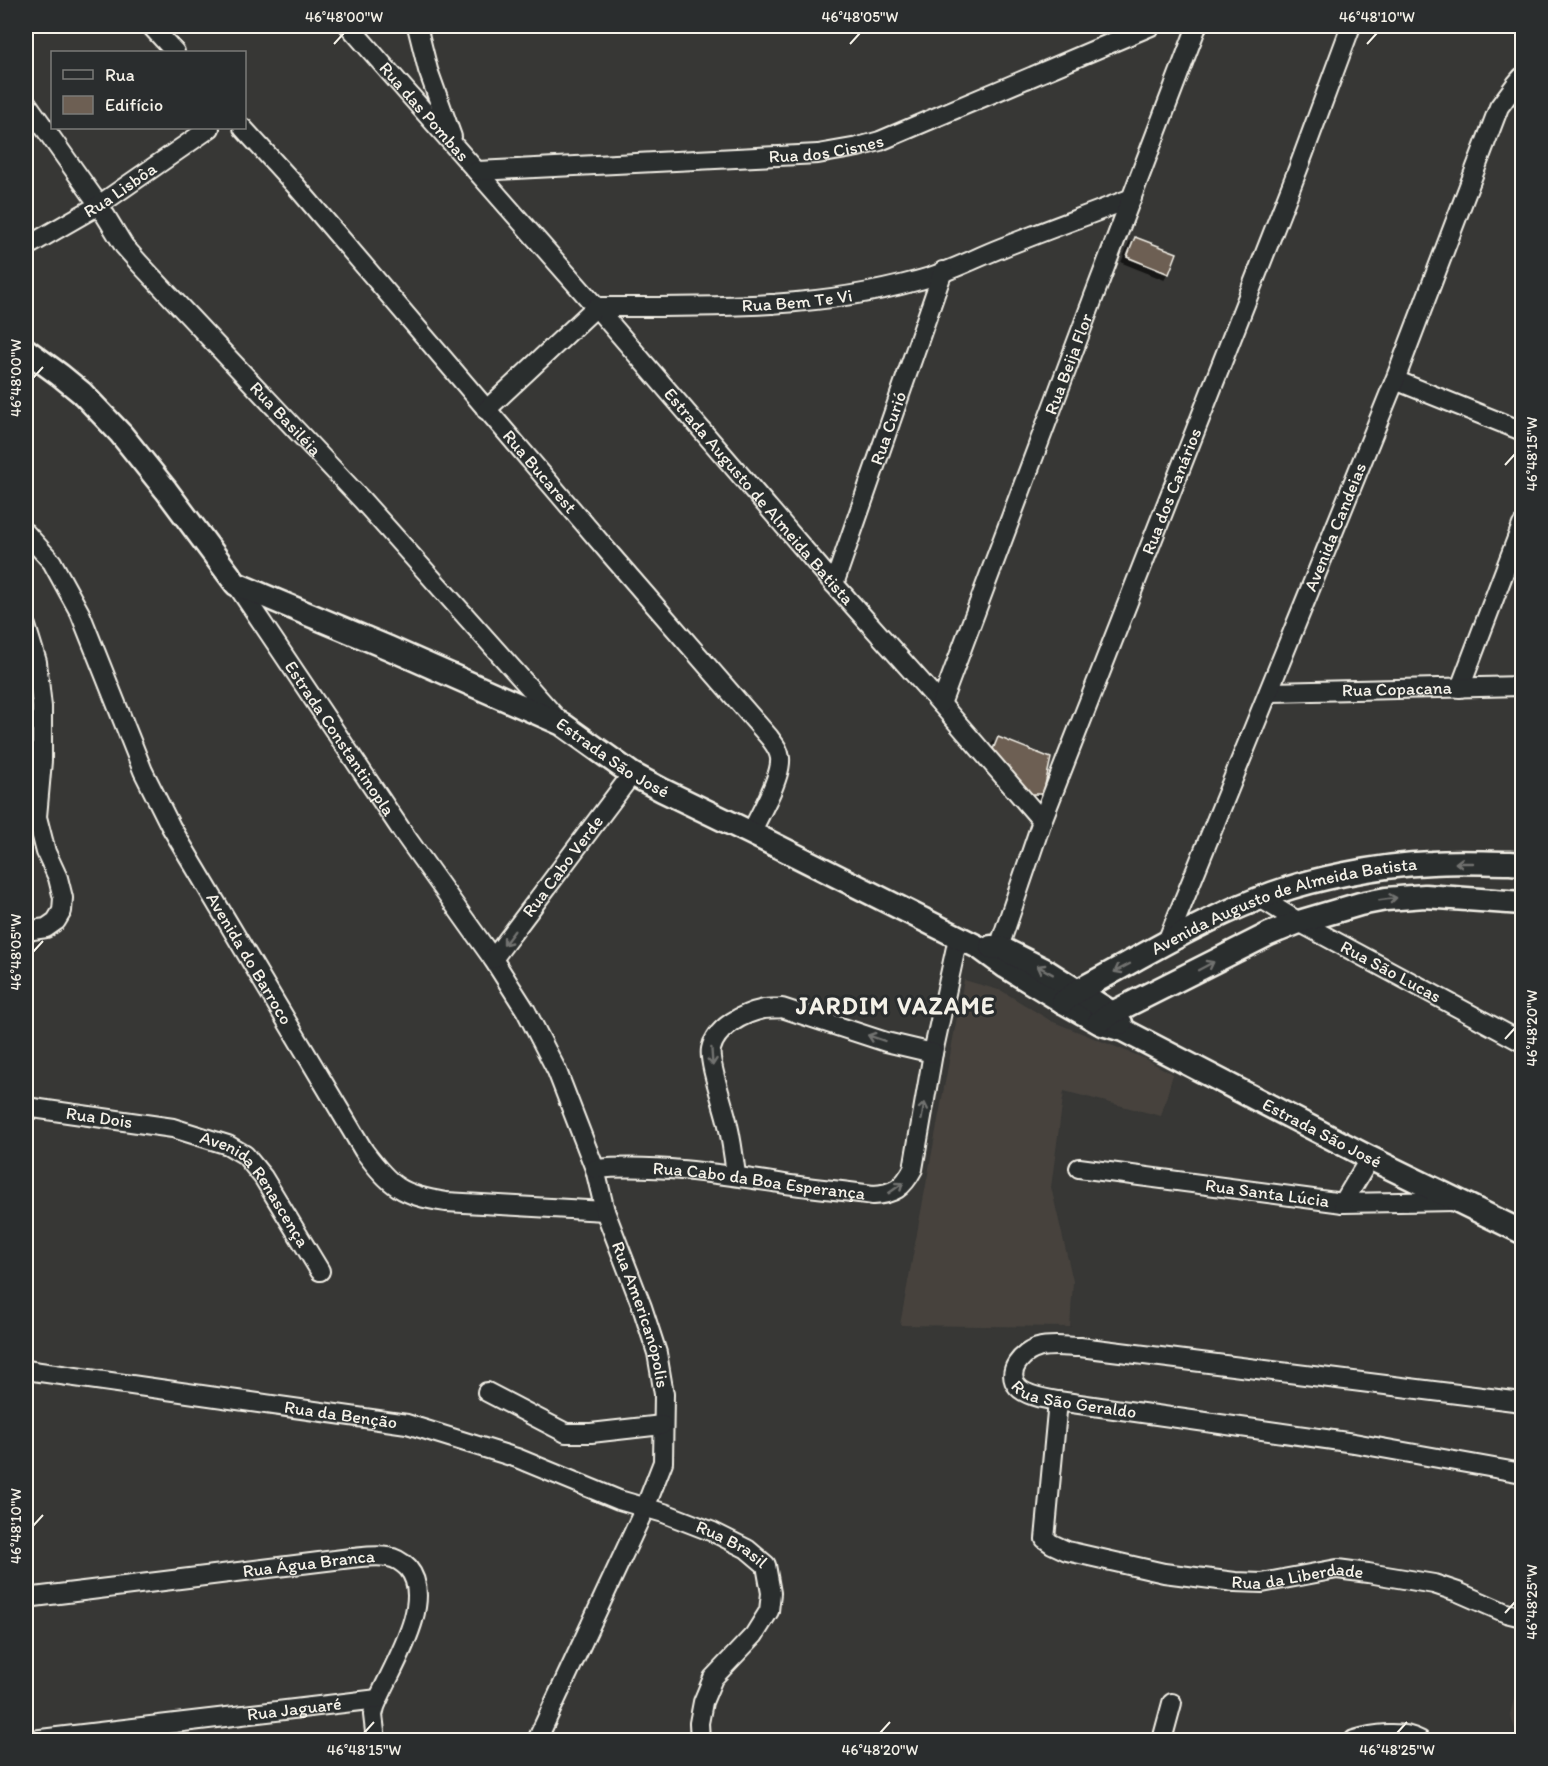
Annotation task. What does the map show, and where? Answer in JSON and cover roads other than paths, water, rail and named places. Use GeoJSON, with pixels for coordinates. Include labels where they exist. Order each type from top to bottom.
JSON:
{"type":"FeatureCollection","features":[{"type":"Feature","properties":{"kind":"street"},"geometry":{"type":"LineString","coordinates":[[151,26],[174,51]]}},
{"type":"Feature","properties":{"kind":"street","name":"Rua das Pombas"},"geometry":{"type":"LineString","coordinates":[[349,26],[477,171]]}},
{"type":"Feature","properties":{"kind":"street"},"geometry":{"type":"LineString","coordinates":[[417,26],[428,70],[455,147]]}},
{"type":"Feature","properties":{"kind":"street","name":"Rua dos Cisnes"},"geometry":{"type":"LineString","coordinates":[[477,171],[818,154],[858,147],[880,141],[1151,26]]}},
{"type":"Feature","properties":{"kind":"street","name":"Rua Beija Flor"},"geometry":{"type":"LineString","coordinates":[[941,704],[1197,26]]}},
{"type":"Feature","properties":{"kind":"street","name":"Rua dos Canários"},"geometry":{"type":"LineString","coordinates":[[991,952],[1298,169],[1351,26]]}},
{"type":"Feature","properties":{"kind":"street","name":"Avenida Candeias"},"geometry":{"type":"LineString","coordinates":[[1166,944],[1395,380],[1498,107],[1522,77]]}},
{"type":"Feature","properties":{"kind":"street","name":"Rua Basiléia"},"geometry":{"type":"LineString","coordinates":[[26,102],[99,205],[124,246],[354,491],[562,724]]}},
{"type":"Feature","properties":{"kind":"street","name":"Rua Lisbôa"},"geometry":{"type":"LineString","coordinates":[[26,247],[99,205],[209,129]]}},
{"type":"Feature","properties":{"kind":"street","name":"Rua Bucarest"},"geometry":{"type":"LineString","coordinates":[[244,129],[296,186],[610,555],[769,737],[778,750],[780,766],[751,833]]}},
{"type":"Feature","properties":{"kind":"street","name":"Estrada Augusto de Almeida Batista"},"geometry":{"type":"LineString","coordinates":[[477,171],[1042,821]]}},
{"type":"Feature","properties":{"kind":"street","name":"Rua Bem Te Vi"},"geometry":{"type":"LineString","coordinates":[[596,307],[745,306],[825,300],[874,291],[908,284],[1132,198]]}},
{"type":"Feature","properties":{"kind":"street","name":"Rua Curió"},"geometry":{"type":"LineString","coordinates":[[834,584],[943,271]]}},
{"type":"Feature","properties":{"kind":"street"},"geometry":{"type":"LineString","coordinates":[[486,410],[596,307]]}},
{"type":"Feature","properties":{"kind":"street","name":"Estrada Constantinopla"},"geometry":{"type":"LineString","coordinates":[[26,350],[82,393],[121,434],[236,584],[383,804],[493,959],[526,1011],[556,1071],[595,1169]]}},
{"type":"Feature","properties":{"kind":"street"},"geometry":{"type":"LineString","coordinates":[[1395,380],[1522,431]]}},
{"type":"Feature","properties":{"kind":"street"},"geometry":{"type":"LineString","coordinates":[[1460,688],[1522,525]]}},
{"type":"Feature","properties":{"kind":"street","name":"Avenida do Barroco"},"geometry":{"type":"LineString","coordinates":[[26,533],[52,562],[80,612],[143,771],[171,827],[352,1132],[380,1173],[401,1191],[446,1202],[604,1211]]}},
{"type":"Feature","properties":{"kind":"street","name":"Estrada São José"},"geometry":{"type":"LineString","coordinates":[[236,584],[562,724],[632,774],[662,790],[958,938],[991,952],[1043,969],[1071,996],[1111,1021],[1370,1158],[1522,1232]]}},
{"type":"Feature","properties":{"kind":"street"},"geometry":{"type":"LineString","coordinates":[[26,626],[37,662],[42,707],[42,761],[31,816],[58,878],[63,898],[62,911],[56,921],[46,928],[26,931]]}},
{"type":"Feature","properties":{"kind":"street","name":"Rua Copacana"},"geometry":{"type":"LineString","coordinates":[[1269,692],[1522,686]]}},
{"type":"Feature","properties":{"kind":"street","name":"Rua Cabo Verde"},"geometry":{"type":"LineString","coordinates":[[493,959],[632,774]]}},
{"type":"Feature","properties":{"kind":"street","name":"Avenida Augusto de Almeida Batista"},"geometry":{"type":"LineString","coordinates":[[1071,996],[1218,917],[1260,898],[1303,885],[1389,867],[1432,863],[1510,862],[1522,864]]}},
{"type":"Feature","properties":{"kind":"street","name":"Avenida Augusto de Almeida Batista"},"geometry":{"type":"LineString","coordinates":[[1111,1021],[1238,948],[1299,922],[1360,904],[1425,896],[1522,903]]}},
{"type":"Feature","properties":{"kind":"street","name":"Rua São Lucas"},"geometry":{"type":"LineString","coordinates":[[1260,898],[1299,922],[1522,1042]]}},
{"type":"Feature","properties":{"kind":"street"},"geometry":{"type":"LineString","coordinates":[[736,1175],[729,1126],[712,1064],[710,1050],[715,1037],[740,1017],[764,1009],[782,1008],[886,1042],[933,1053],[958,938]]}},
{"type":"Feature","properties":{"kind":"street","name":"Rua Cabo da Boa Esperança"},"geometry":{"type":"LineString","coordinates":[[595,1169],[624,1167],[683,1170],[736,1175],[774,1183],[887,1194],[903,1184],[913,1169],[933,1053]]}},
{"type":"Feature","properties":{"kind":"street","name":"Rua Dois"},"geometry":{"type":"LineString","coordinates":[[26,1107],[173,1128]]}},
{"type":"Feature","properties":{"kind":"street","name":"Avenida Renascença"},"geometry":{"type":"LineString","coordinates":[[173,1128],[228,1145],[245,1155],[263,1177],[320,1271]]}},
{"type":"Feature","properties":{"kind":"street"},"geometry":{"type":"LineString","coordinates":[[1343,1203],[1370,1158]]}},
{"type":"Feature","properties":{"kind":"street","name":"Rua Santa Lúcia"},"geometry":{"type":"LineString","coordinates":[[1079,1168],[1343,1203],[1458,1201]]}},
{"type":"Feature","properties":{"kind":"street","name":"Rua Americanópolis"},"geometry":{"type":"LineString","coordinates":[[595,1169],[604,1211],[642,1307],[657,1353],[664,1394],[663,1462],[645,1508]]}},
{"type":"Feature","properties":{"kind":"street","name":"Rua São Geraldo"},"geometry":{"type":"LineString","coordinates":[[1522,1402],[1080,1347],[1039,1347],[1020,1359],[1014,1368],[1013,1376],[1018,1387],[1034,1396],[1058,1401],[1354,1443],[1522,1473]]}},
{"type":"Feature","properties":{"kind":"street","name":"Rua da Benção"},"geometry":{"type":"LineString","coordinates":[[26,1370],[407,1424],[517,1458],[619,1500],[645,1508]]}},
{"type":"Feature","properties":{"kind":"street"},"geometry":{"type":"LineString","coordinates":[[487,1392],[566,1433],[591,1433],[663,1425]]}},
{"type":"Feature","properties":{"kind":"street","name":"Rua da Liberdade"},"geometry":{"type":"LineString","coordinates":[[1058,1401],[1045,1539],[1052,1545],[1066,1551],[1164,1573],[1235,1582],[1262,1583],[1338,1569],[1368,1573],[1434,1584],[1506,1613],[1522,1617]]}},
{"type":"Feature","properties":{"kind":"street"},"geometry":{"type":"LineString","coordinates":[[537,1740],[645,1508]]}},
{"type":"Feature","properties":{"kind":"street","name":"Rua Brasil"},"geometry":{"type":"LineString","coordinates":[[645,1508],[712,1532],[747,1549],[766,1565],[771,1593],[769,1611],[754,1635],[713,1678],[699,1723],[700,1740]]}},
{"type":"Feature","properties":{"kind":"street","name":"Rua Água Branca"},"geometry":{"type":"LineString","coordinates":[[26,1598],[351,1558],[389,1557],[402,1562],[410,1571],[416,1584],[417,1598],[412,1623],[378,1699],[374,1715],[376,1740]]}},
{"type":"Feature","properties":{"kind":"street","name":"Rua Jaguaré"},"geometry":{"type":"LineString","coordinates":[[32,1740],[378,1699]]}},
{"type":"Feature","properties":{"kind":"street"},"geometry":{"type":"LineString","coordinates":[[1162,1740],[1172,1703]]}},
{"type":"Feature","properties":{"kind":"street"},"geometry":{"type":"LineString","coordinates":[[1354,1740],[1388,1734],[1420,1740]]}},
{"type":"Feature","properties":{"kind":"district","name":"JARDIM VAZAME"},"geometry":{"type":"Point","coordinates":[896,1006]}}]}
